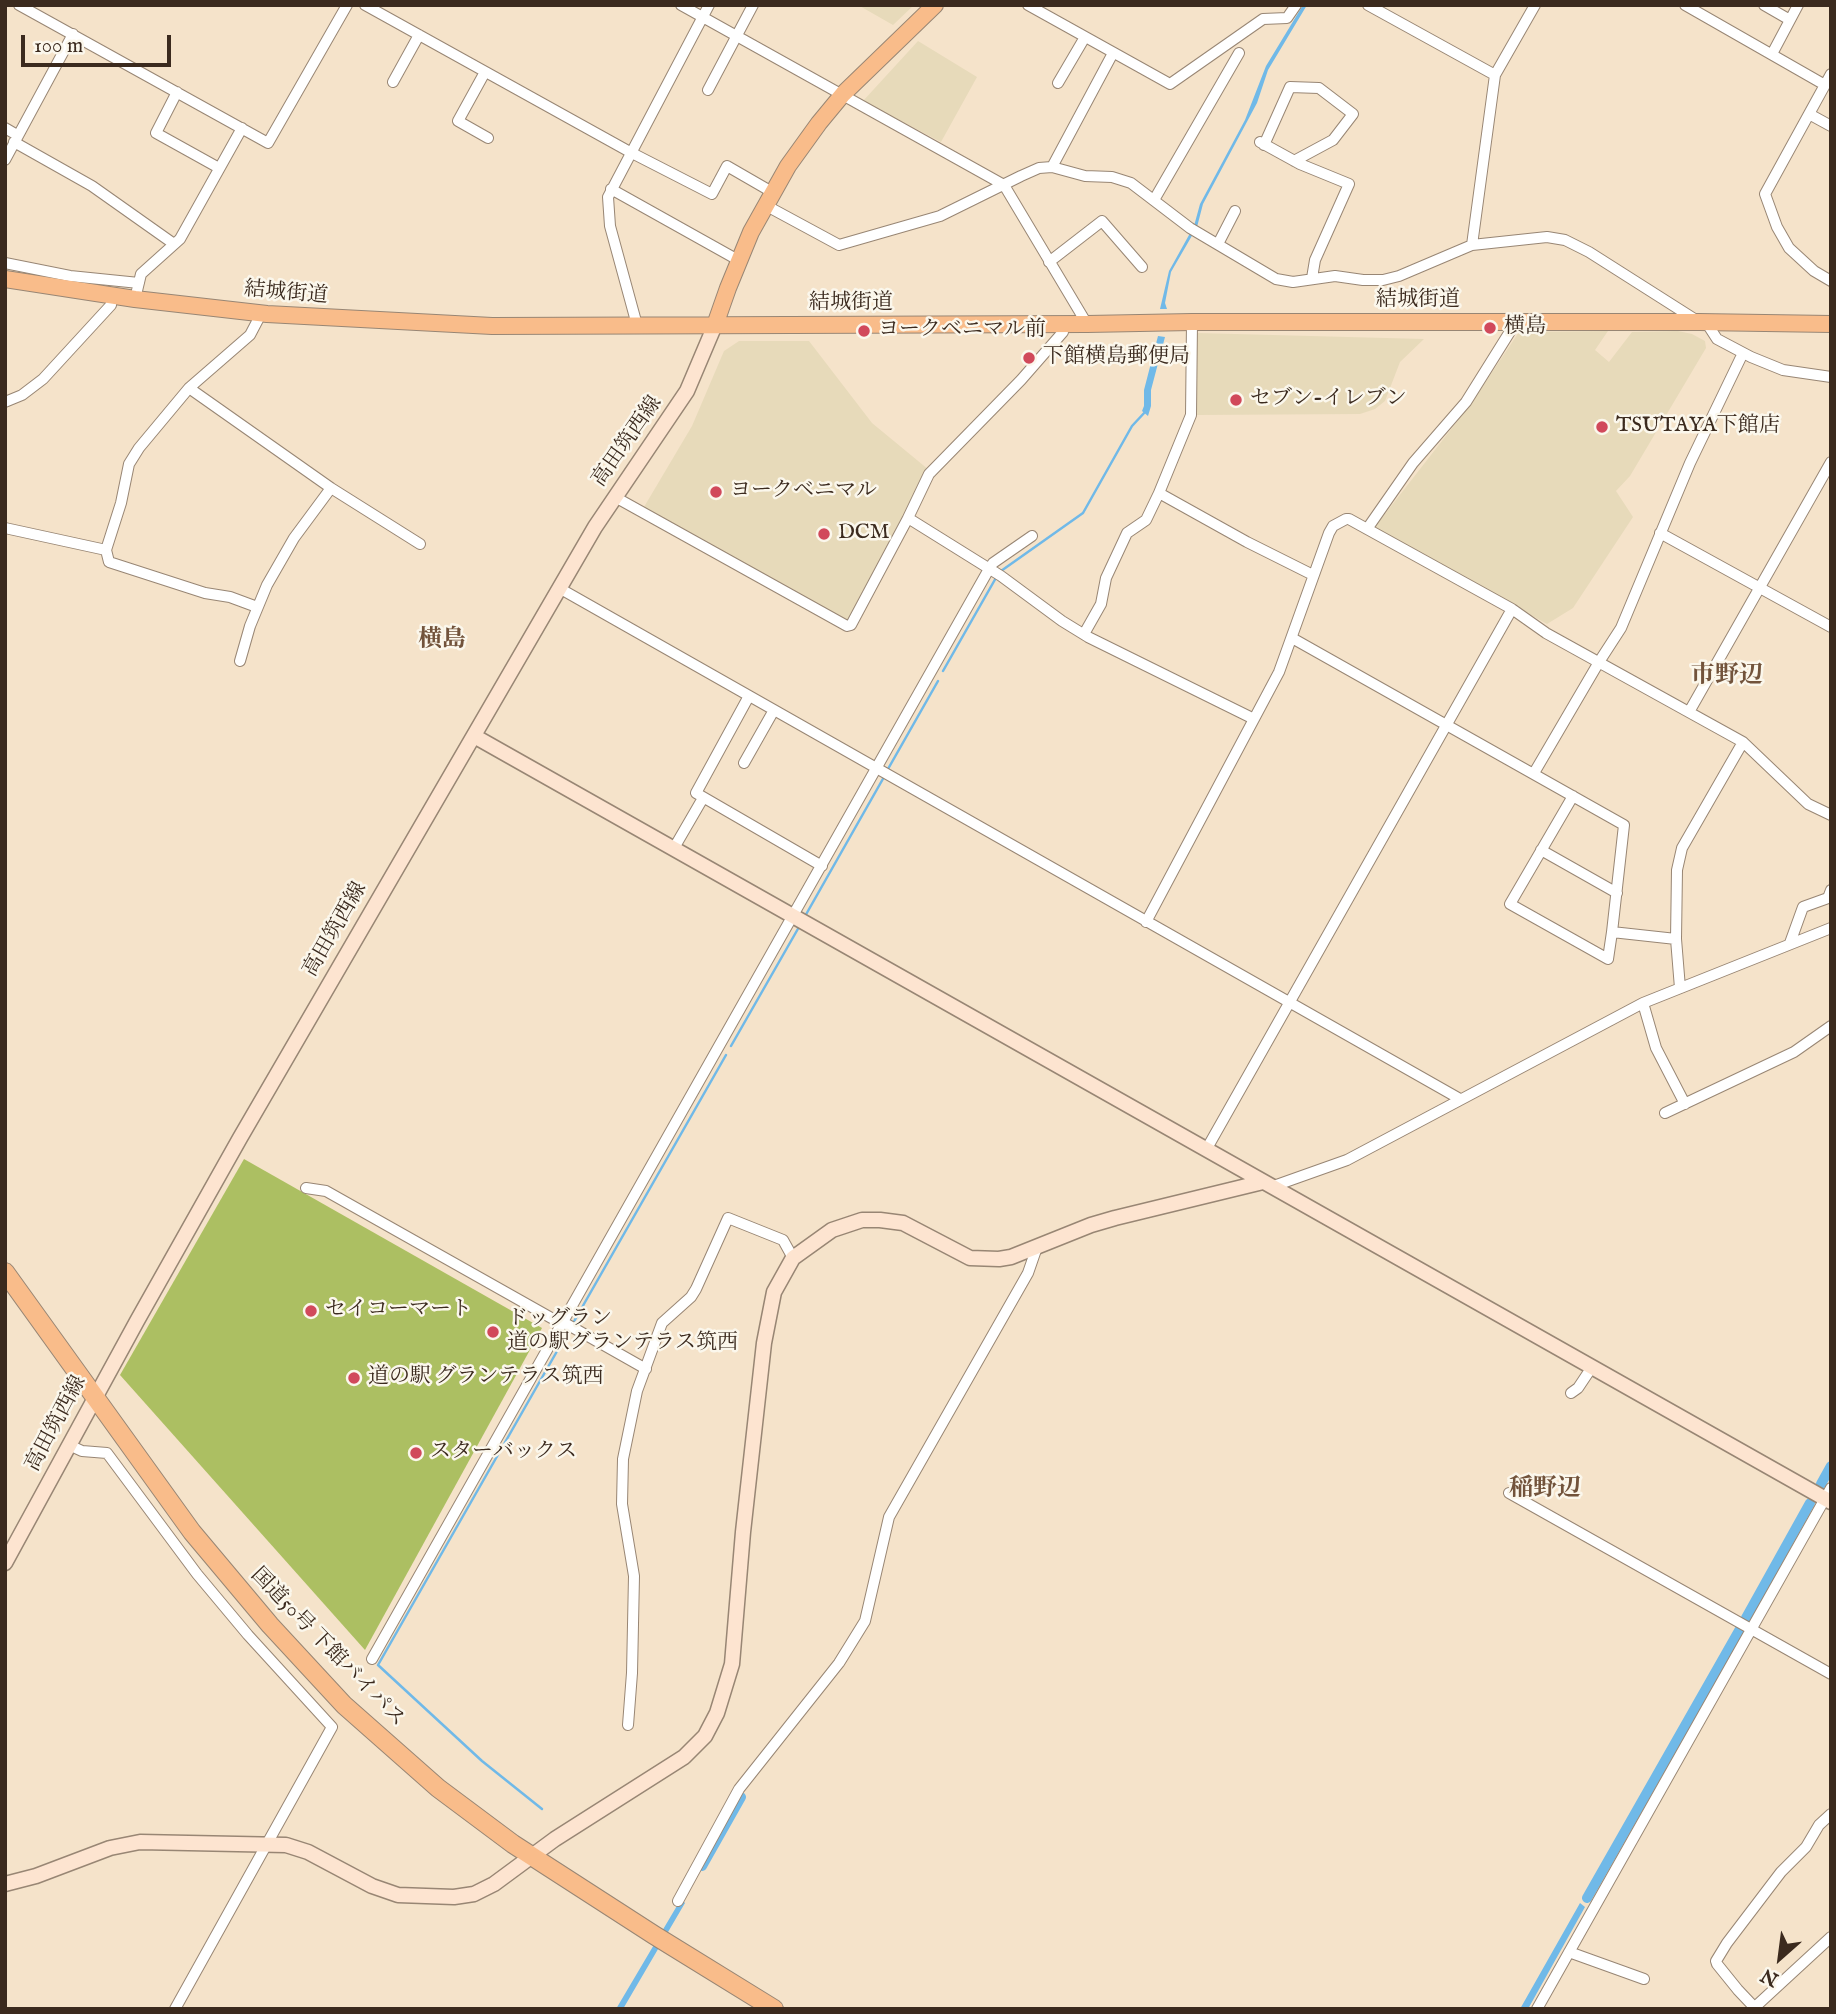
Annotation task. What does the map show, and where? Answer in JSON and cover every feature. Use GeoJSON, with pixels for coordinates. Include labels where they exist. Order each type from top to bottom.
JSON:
{"type":"FeatureCollection","features":[{"type":"Feature","properties":{"kind":"highway","name":"国道50号 下館バイパス"},"geometry":{"type":"LineString","coordinates":[[5,1272],[162,1493],[226,1574],[344,1705],[438,1788],[530,1856],[774,2009]]}},
{"type":"Feature","properties":{"kind":"main road"},"geometry":{"type":"LineString","coordinates":[[715,325],[738,260],[769,199],[803,144],[843,94],[934,5]]}},
{"type":"Feature","properties":{"kind":"main road","name":"結城街道"},"geometry":{"type":"LineString","coordinates":[[5,279],[69,282],[112,296],[137,291],[261,314],[492,326],[1192,322],[1831,324]]}},
{"type":"Feature","properties":{"kind":"street"},"geometry":{"type":"LineString","coordinates":[[22,6],[268,143],[347,5]]}},
{"type":"Feature","properties":{"kind":"street"},"geometry":{"type":"LineString","coordinates":[[365,5],[630,152],[712,194],[727,166],[769,199],[839,245],[940,216],[1039,168],[1052,167],[1113,52]]}},
{"type":"Feature","properties":{"kind":"street"},"geometry":{"type":"LineString","coordinates":[[681,5],[1004,185],[1087,324]]}},
{"type":"Feature","properties":{"kind":"street"},"geometry":{"type":"LineString","coordinates":[[637,325],[610,226],[607,197],[709,5]]}},
{"type":"Feature","properties":{"kind":"street"},"geometry":{"type":"LineString","coordinates":[[708,90],[754,5]]}},
{"type":"Feature","properties":{"kind":"street"},"geometry":{"type":"LineString","coordinates":[[1028,5],[1170,84],[1263,19],[1287,18],[1296,5]]}},
{"type":"Feature","properties":{"kind":"street"},"geometry":{"type":"LineString","coordinates":[[1368,5],[1495,75]]}},
{"type":"Feature","properties":{"kind":"street"},"geometry":{"type":"LineString","coordinates":[[1472,245],[1495,75],[1535,5]]}},
{"type":"Feature","properties":{"kind":"street"},"geometry":{"type":"LineString","coordinates":[[1685,5],[1825,85]]}},
{"type":"Feature","properties":{"kind":"street"},"geometry":{"type":"LineString","coordinates":[[1764,5],[1790,20]]}},
{"type":"Feature","properties":{"kind":"street"},"geometry":{"type":"LineString","coordinates":[[1772,54],[1798,5]]}},
{"type":"Feature","properties":{"kind":"street"},"geometry":{"type":"LineString","coordinates":[[5,160],[73,34]]}},
{"type":"Feature","properties":{"kind":"street"},"geometry":{"type":"LineString","coordinates":[[393,82],[419,35]]}},
{"type":"Feature","properties":{"kind":"street"},"geometry":{"type":"LineString","coordinates":[[1058,83],[1085,37]]}},
{"type":"Feature","properties":{"kind":"street"},"geometry":{"type":"LineString","coordinates":[[1154,200],[1239,53]]}},
{"type":"Feature","properties":{"kind":"street"},"geometry":{"type":"LineString","coordinates":[[485,72],[458,121],[488,138]]}},
{"type":"Feature","properties":{"kind":"street"},"geometry":{"type":"LineString","coordinates":[[1831,74],[1765,194],[1777,227],[1789,248],[1814,271],[1831,281]]}},
{"type":"Feature","properties":{"kind":"street"},"geometry":{"type":"LineString","coordinates":[[1294,161],[1333,140],[1353,114],[1319,88],[1290,87],[1262,143],[1294,161],[1349,184],[1315,260],[1312,278]]}},
{"type":"Feature","properties":{"kind":"street"},"geometry":{"type":"LineString","coordinates":[[177,92],[156,134],[219,168]]}},
{"type":"Feature","properties":{"kind":"street"},"geometry":{"type":"LineString","coordinates":[[1809,114],[1831,126]]}},
{"type":"Feature","properties":{"kind":"street"},"geometry":{"type":"LineString","coordinates":[[5,128],[15,138],[92,186],[174,244]]}},
{"type":"Feature","properties":{"kind":"street"},"geometry":{"type":"LineString","coordinates":[[5,263],[69,282],[137,291],[141,274],[180,239],[242,128]]}},
{"type":"Feature","properties":{"kind":"street","name":"結城街道"},"geometry":{"type":"LineString","coordinates":[[1052,167],[1085,176],[1112,177],[1131,183],[1193,229],[1276,279],[1293,282],[1335,276],[1383,280],[1399,276],[1472,245],[1547,237],[1565,240],[1589,252],[1703,322]]}},
{"type":"Feature","properties":{"kind":"street"},"geometry":{"type":"LineString","coordinates":[[611,189],[738,260]]}},
{"type":"Feature","properties":{"kind":"street"},"geometry":{"type":"LineString","coordinates":[[1218,244],[1235,211]]}},
{"type":"Feature","properties":{"kind":"street"},"geometry":{"type":"LineString","coordinates":[[1049,262],[1101,221],[1142,267]]}},
{"type":"Feature","properties":{"kind":"street"},"geometry":{"type":"LineString","coordinates":[[5,402],[22,395],[43,379],[111,305],[112,296]]}},
{"type":"Feature","properties":{"kind":"street"},"geometry":{"type":"LineString","coordinates":[[257,607],[109,562],[106,550],[121,503],[129,464],[149,433],[189,388],[250,335],[261,314]]}},
{"type":"Feature","properties":{"kind":"street"},"geometry":{"type":"LineString","coordinates":[[1084,634],[1101,604],[1106,578],[1127,533],[1146,520],[1159,494],[1191,415],[1192,322]]}},
{"type":"Feature","properties":{"kind":"street"},"geometry":{"type":"LineString","coordinates":[[1367,528],[1413,463],[1466,402],[1516,322]]}},
{"type":"Feature","properties":{"kind":"street"},"geometry":{"type":"LineString","coordinates":[[1703,322],[1717,338],[1743,353],[1783,370],[1831,377]]}},
{"type":"Feature","properties":{"kind":"street"},"geometry":{"type":"LineString","coordinates":[[615,497],[847,626],[851,625],[929,474],[1021,380],[1063,332],[1063,324]]}},
{"type":"Feature","properties":{"kind":"street","name":"高田筑西線"},"geometry":{"type":"LineString","coordinates":[[5,1563],[240,1138],[559,588],[615,497],[687,391],[715,325]]}},
{"type":"Feature","properties":{"kind":"street"},"geometry":{"type":"LineString","coordinates":[[1534,774],[1621,628],[1690,463],[1743,353]]}},
{"type":"Feature","properties":{"kind":"street"},"geometry":{"type":"LineString","coordinates":[[189,388],[331,488],[420,544]]}},
{"type":"Feature","properties":{"kind":"street"},"geometry":{"type":"LineString","coordinates":[[1689,712],[1829,468]]}},
{"type":"Feature","properties":{"kind":"street"},"geometry":{"type":"LineString","coordinates":[[240,661],[257,607],[294,538],[331,488]]}},
{"type":"Feature","properties":{"kind":"street"},"geometry":{"type":"LineString","coordinates":[[1159,494],[1313,575]]}},
{"type":"Feature","properties":{"kind":"street"},"geometry":{"type":"LineString","coordinates":[[908,517],[995,572],[1084,634],[1254,719]]}},
{"type":"Feature","properties":{"kind":"street"},"geometry":{"type":"LineString","coordinates":[[1146,922],[1279,671],[1333,526],[1349,519],[1512,609],[1546,633],[1743,742],[1808,804],[1830,814]]}},
{"type":"Feature","properties":{"kind":"street"},"geometry":{"type":"LineString","coordinates":[[5,528],[106,550]]}},
{"type":"Feature","properties":{"kind":"street"},"geometry":{"type":"LineString","coordinates":[[1660,533],[1831,627]]}},
{"type":"Feature","properties":{"kind":"street"},"geometry":{"type":"LineString","coordinates":[[372,1659],[799,919],[822,866],[995,572],[993,563],[1032,536]]}},
{"type":"Feature","properties":{"kind":"street"},"geometry":{"type":"LineString","coordinates":[[559,588],[1460,1099]]}},
{"type":"Feature","properties":{"kind":"street"},"geometry":{"type":"LineString","coordinates":[[1206,1150],[1512,609]]}},
{"type":"Feature","properties":{"kind":"street"},"geometry":{"type":"LineString","coordinates":[[1292,638],[1448,725],[1534,774],[1573,796],[1624,825],[1608,959],[1510,904],[1573,796]]}},
{"type":"Feature","properties":{"kind":"street"},"geometry":{"type":"LineString","coordinates":[[749,696],[696,793],[822,866]]}},
{"type":"Feature","properties":{"kind":"street"},"geometry":{"type":"LineString","coordinates":[[744,763],[774,710]]}},
{"type":"Feature","properties":{"kind":"street"},"geometry":{"type":"LineString","coordinates":[[474,736],[1592,1367],[1829,1496],[1537,2009]]}},
{"type":"Feature","properties":{"kind":"street"},"geometry":{"type":"LineString","coordinates":[[1680,988],[1676,939],[1677,870],[1682,848],[1743,742]]}},
{"type":"Feature","properties":{"kind":"street"},"geometry":{"type":"LineString","coordinates":[[674,848],[703,798]]}},
{"type":"Feature","properties":{"kind":"street"},"geometry":{"type":"LineString","coordinates":[[1541,850],[1617,893]]}},
{"type":"Feature","properties":{"kind":"street"},"geometry":{"type":"LineString","coordinates":[[1790,943],[1803,907],[1828,898],[1831,890]]}},
{"type":"Feature","properties":{"kind":"street"},"geometry":{"type":"LineString","coordinates":[[5,1884],[36,1876],[110,1848],[140,1842],[286,1845],[308,1852],[385,1891],[421,1897],[474,1894],[494,1884],[530,1856],[684,1757],[705,1736],[717,1713],[732,1664],[743,1532],[764,1343],[774,1292],[793,1258],[832,1230],[862,1220],[893,1220],[960,1254],[982,1260],[1011,1257],[1115,1218],[1267,1184],[1347,1160],[1643,1003],[1831,928]]}},
{"type":"Feature","properties":{"kind":"street"},"geometry":{"type":"LineString","coordinates":[[1612,932],[1676,939]]}},
{"type":"Feature","properties":{"kind":"street"},"geometry":{"type":"LineString","coordinates":[[1643,1003],[1656,1048],[1685,1104]]}},
{"type":"Feature","properties":{"kind":"street"},"geometry":{"type":"LineString","coordinates":[[1665,1113],[1794,1052],[1831,1026]]}},
{"type":"Feature","properties":{"kind":"street"},"geometry":{"type":"LineString","coordinates":[[306,1188],[326,1191],[646,1368]]}},
{"type":"Feature","properties":{"kind":"street"},"geometry":{"type":"LineString","coordinates":[[628,1725],[634,1576],[622,1504],[623,1459],[633,1406],[646,1368],[662,1323],[691,1297],[728,1218],[783,1240],[793,1258]]}},
{"type":"Feature","properties":{"kind":"street"},"geometry":{"type":"LineString","coordinates":[[678,1901],[739,1788],[839,1663],[865,1621],[889,1517],[1028,1273],[1037,1247]]}},
{"type":"Feature","properties":{"kind":"street"},"geometry":{"type":"LineString","coordinates":[[1571,1393],[1578,1388],[1592,1367]]}},
{"type":"Feature","properties":{"kind":"street"},"geometry":{"type":"LineString","coordinates":[[69,1446],[82,1451],[107,1453],[197,1574],[248,1635],[332,1727],[175,2009]]}},
{"type":"Feature","properties":{"kind":"street"},"geometry":{"type":"LineString","coordinates":[[1509,1493],[1831,1674]]}},
{"type":"Feature","properties":{"kind":"street"},"geometry":{"type":"LineString","coordinates":[[1831,1814],[1745,1919],[1716,1961],[1756,2008],[1831,1937]]}},
{"type":"Feature","properties":{"kind":"street"},"geometry":{"type":"LineString","coordinates":[[1569,1952],[1644,1979]]}},
{"type":"Feature","properties":{"kind":"shaded area"},"geometry":{"type":"Polygon","coordinates":[[[858,5],[914,5],[893,25],[858,5]]]}},
{"type":"Feature","properties":{"kind":"shaded area"},"geometry":{"type":"Polygon","coordinates":[[[918,41],[977,77],[941,142],[863,101],[918,41]]]}},
{"type":"Feature","properties":{"kind":"shaded area"},"geometry":{"type":"Polygon","coordinates":[[[1608,331],[1595,350],[1609,362],[1632,332],[1678,331],[1692,334],[1705,341],[1706,348],[1630,476],[1616,491],[1633,517],[1573,608],[1547,624],[1374,528],[1470,405],[1519,332],[1608,331]]]}},
{"type":"Feature","properties":{"kind":"shaded area"},"geometry":{"type":"Polygon","coordinates":[[[1197,333],[1424,339],[1400,362],[1385,401],[1375,409],[1360,414],[1196,415],[1197,333]]]}},
{"type":"Feature","properties":{"kind":"shaded area"},"geometry":{"type":"Polygon","coordinates":[[[739,341],[809,341],[872,423],[929,470],[849,624],[644,507],[692,426],[724,351],[739,341]]]}},
{"type":"Feature","properties":{"kind":"green space"},"geometry":{"type":"Polygon","coordinates":[[[244,1159],[542,1328],[365,1650],[120,1375],[244,1159]]]}},
{"type":"Feature","properties":{"kind":"water"},"geometry":{"type":"Polygon","coordinates":[[[1303,5],[1307,5],[1268,70],[1257,103],[1203,204],[1197,227],[1171,272],[1165,303],[1167,309],[1160,309],[1169,271],[1194,226],[1200,204],[1245,120],[1266,66],[1303,5]]]}},
{"type":"Feature","properties":{"kind":"water"},"geometry":{"type":"Polygon","coordinates":[[[1158,336],[1165,337],[1151,390],[1148,416],[1142,411],[1144,390],[1158,336]]]}},
{"type":"Feature","properties":{"kind":"water"},"geometry":{"type":"Polygon","coordinates":[[[681,1899],[685,1903],[623,2009],[616,2009],[681,1899]]]}},
{"type":"Feature","properties":{"kind":"water"},"geometry":{"type":"Polygon","coordinates":[[[1580,1903],[1585,1907],[1528,2009],[1520,2009],[1580,1903]]]}},
{"type":"Feature","properties":{"kind":"waterway"},"geometry":{"type":"LineString","coordinates":[[1001,571],[1083,513],[1132,426],[1146,411]]}},
{"type":"Feature","properties":{"kind":"waterway"},"geometry":{"type":"LineString","coordinates":[[943,671],[997,576]]}},
{"type":"Feature","properties":{"kind":"waterway"},"geometry":{"type":"LineString","coordinates":[[888,769],[938,681]]}},
{"type":"Feature","properties":{"kind":"waterway"},"geometry":{"type":"LineString","coordinates":[[804,918],[884,777]]}},
{"type":"Feature","properties":{"kind":"waterway"},"geometry":{"type":"LineString","coordinates":[[731,1046],[799,927]]}},
{"type":"Feature","properties":{"kind":"waterway"},"geometry":{"type":"LineString","coordinates":[[542,1809],[482,1761],[378,1665],[726,1055]]}},
{"type":"Feature","properties":{"kind":"waterway"},"geometry":{"type":"LineString","coordinates":[[1821,1484],[1831,1466]]}},
{"type":"Feature","properties":{"kind":"waterway"},"geometry":{"type":"LineString","coordinates":[[1746,1618],[1810,1503]]}},
{"type":"Feature","properties":{"kind":"waterway"},"geometry":{"type":"LineString","coordinates":[[1587,1898],[1740,1629]]}},
{"type":"Feature","properties":{"kind":"waterway"},"geometry":{"type":"LineString","coordinates":[[702,1866],[741,1797]]}},
{"type":"Feature","properties":{"kind":"place","name":"横島"},"geometry":{"type":"Point","coordinates":[1490,328]}},
{"type":"Feature","properties":{"kind":"place","name":"ヨークベニマル前"},"geometry":{"type":"Point","coordinates":[864,331]}},
{"type":"Feature","properties":{"kind":"place","name":"下館横島郵便局"},"geometry":{"type":"Point","coordinates":[1029,358]}},
{"type":"Feature","properties":{"kind":"place","name":"セブン-イレブン"},"geometry":{"type":"Point","coordinates":[1236,400]}},
{"type":"Feature","properties":{"kind":"place","name":"TSUTAYA下館店"},"geometry":{"type":"Point","coordinates":[1602,427]}},
{"type":"Feature","properties":{"kind":"place","name":"ヨークベニマル"},"geometry":{"type":"Point","coordinates":[716,492]}},
{"type":"Feature","properties":{"kind":"place","name":"DCM"},"geometry":{"type":"Point","coordinates":[824,534]}},
{"type":"Feature","properties":{"kind":"place","name":"セイコーマート"},"geometry":{"type":"Point","coordinates":[311,1311]}},
{"type":"Feature","properties":{"kind":"place","name":"ドッグラン 道の駅グランテラス筑西"},"geometry":{"type":"Point","coordinates":[493,1332]}},
{"type":"Feature","properties":{"kind":"place","name":"道の駅 グランテラス筑西"},"geometry":{"type":"Point","coordinates":[354,1378]}},
{"type":"Feature","properties":{"kind":"place","name":"スターバックス"},"geometry":{"type":"Point","coordinates":[416,1453]}},
{"type":"Feature","properties":{"kind":"district","name":"横島"},"geometry":{"type":"Point","coordinates":[442,641]}},
{"type":"Feature","properties":{"kind":"district","name":"市野辺"},"geometry":{"type":"Point","coordinates":[1727,677]}},
{"type":"Feature","properties":{"kind":"district","name":"稲野辺"},"geometry":{"type":"Point","coordinates":[1545,1490]}}]}
